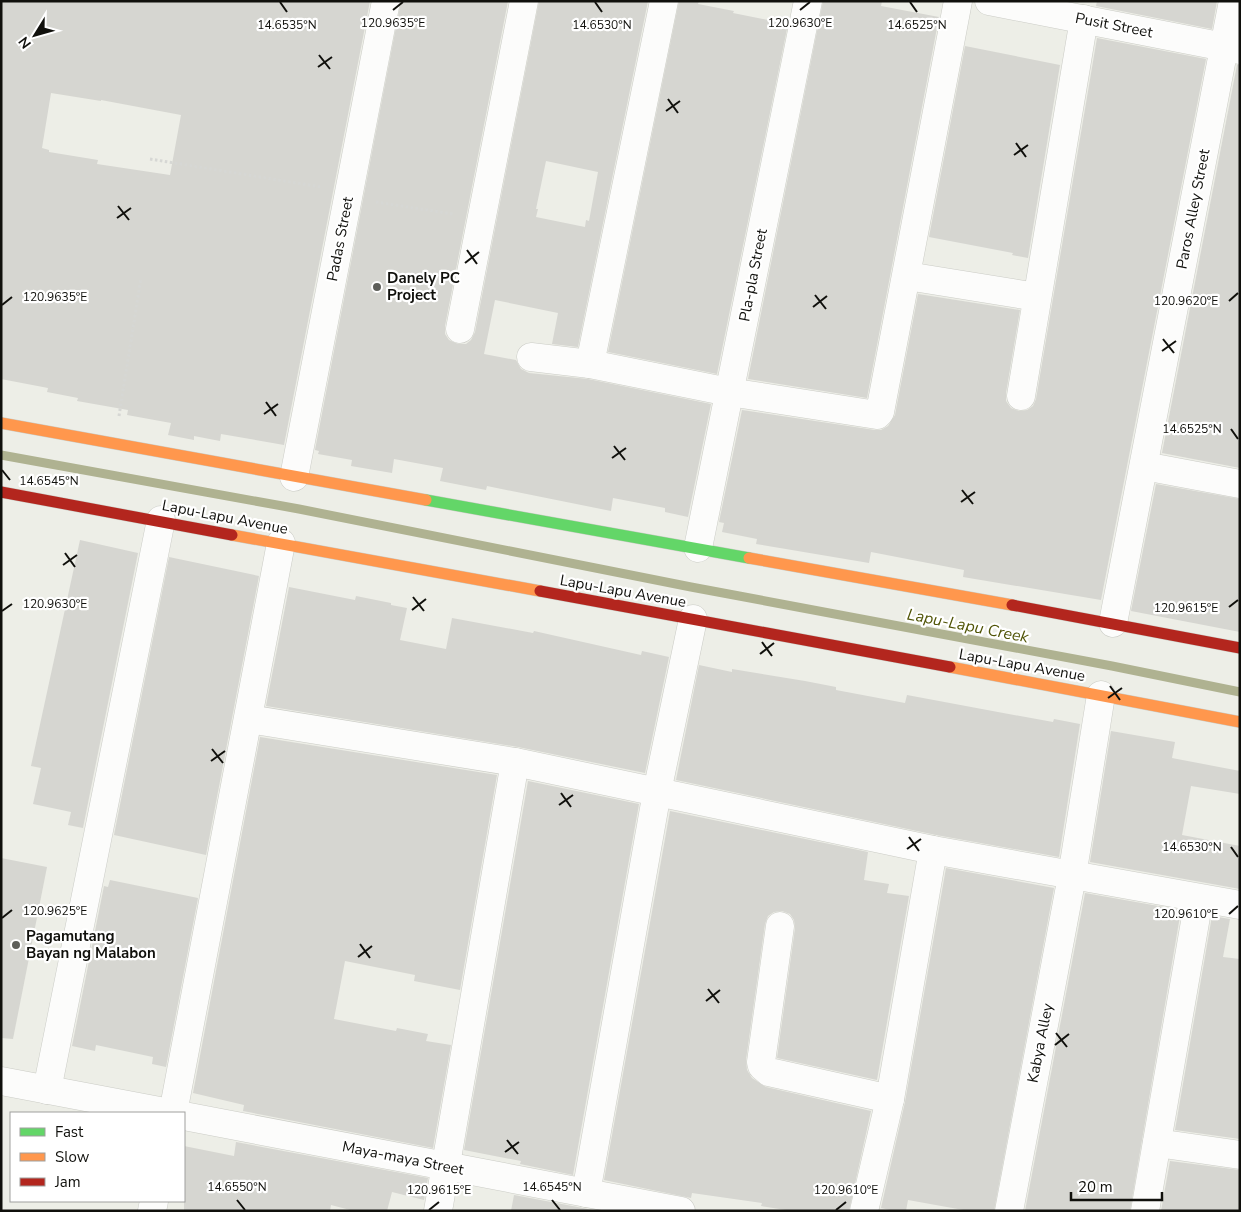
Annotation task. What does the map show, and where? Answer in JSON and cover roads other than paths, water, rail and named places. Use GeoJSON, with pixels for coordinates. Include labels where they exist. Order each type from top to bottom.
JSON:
{"type":"FeatureCollection","features":[{"type":"Feature","properties":{"kind":"main road"},"geometry":{"type":"LineString","coordinates":[[1,423],[1113,623],[1240,648]]}},
{"type":"Feature","properties":{"kind":"main road","name":"Lapu-Lapu Avenue"},"geometry":{"type":"LineString","coordinates":[[1,492],[1240,722]]}},
{"type":"Feature","properties":{"kind":"street","name":"Padas Street"},"geometry":{"type":"LineString","coordinates":[[294,477],[386,1]]}},
{"type":"Feature","properties":{"kind":"street"},"geometry":{"type":"LineString","coordinates":[[460,329],[524,1]]}},
{"type":"Feature","properties":{"kind":"street"},"geometry":{"type":"LineString","coordinates":[[590,364],[664,1]]}},
{"type":"Feature","properties":{"kind":"street","name":"Pla-pla Street"},"geometry":{"type":"LineString","coordinates":[[698,548],[808,1]]}},
{"type":"Feature","properties":{"kind":"street"},"geometry":{"type":"LineString","coordinates":[[531,356],[590,364],[729,392],[877,415],[880,412],[907,276],[958,1]]}},
{"type":"Feature","properties":{"kind":"street","name":"Pusit Street"},"geometry":{"type":"LineString","coordinates":[[989,1],[1232,48]]}},
{"type":"Feature","properties":{"kind":"street","name":"Paros Alley Street"},"geometry":{"type":"LineString","coordinates":[[1113,623],[1232,48],[1233,1]]}},
{"type":"Feature","properties":{"kind":"street"},"geometry":{"type":"LineString","coordinates":[[1021,396],[1084,20]]}},
{"type":"Feature","properties":{"kind":"street"},"geometry":{"type":"LineString","coordinates":[[907,276],[1037,296]]}},
{"type":"Feature","properties":{"kind":"street"},"geometry":{"type":"LineString","coordinates":[[1144,466],[1240,484]]}},
{"type":"Feature","properties":{"kind":"street"},"geometry":{"type":"LineString","coordinates":[[47,1090],[160,520]]}},
{"type":"Feature","properties":{"kind":"street"},"geometry":{"type":"LineString","coordinates":[[172,1112],[249,719],[281,543]]}},
{"type":"Feature","properties":{"kind":"street"},"geometry":{"type":"LineString","coordinates":[[586,1193],[657,792],[693,619]]}},
{"type":"Feature","properties":{"kind":"street","name":"Kabya Alley"},"geometry":{"type":"LineString","coordinates":[[1009,1211],[1072,876],[1101,695]]}},
{"type":"Feature","properties":{"kind":"street"},"geometry":{"type":"LineString","coordinates":[[249,719],[515,762],[933,850],[1240,905]]}},
{"type":"Feature","properties":{"kind":"street"},"geometry":{"type":"LineString","coordinates":[[438,1211],[515,762]]}},
{"type":"Feature","properties":{"kind":"street"},"geometry":{"type":"LineString","coordinates":[[864,1211],[890,1099],[933,850]]}},
{"type":"Feature","properties":{"kind":"street"},"geometry":{"type":"LineString","coordinates":[[1145,1211],[1199,899]]}},
{"type":"Feature","properties":{"kind":"street"},"geometry":{"type":"LineString","coordinates":[[780,926],[760,1062],[762,1066],[769,1072],[890,1099]]}},
{"type":"Feature","properties":{"kind":"street"},"geometry":{"type":"LineString","coordinates":[[1,1081],[167,1112]]}},
{"type":"Feature","properties":{"kind":"street","name":"Maya-maya Street"},"geometry":{"type":"LineString","coordinates":[[185,1116],[681,1211]]}},
{"type":"Feature","properties":{"kind":"street"},"geometry":{"type":"LineString","coordinates":[[1157,1144],[1240,1155]]}},
{"type":"Feature","properties":{"kind":"waterway","name":"Lapu-Lapu Creek"},"geometry":{"type":"LineString","coordinates":[[1,455],[299,509],[691,587],[1240,692]]}},
{"type":"Feature","properties":{"kind":"place","name":"Danely PC Project"},"geometry":{"type":"Point","coordinates":[377,287]}},
{"type":"Feature","properties":{"kind":"place","name":"Pagamutang Bayan ng Malabon"},"geometry":{"type":"Point","coordinates":[16,945]}}]}
